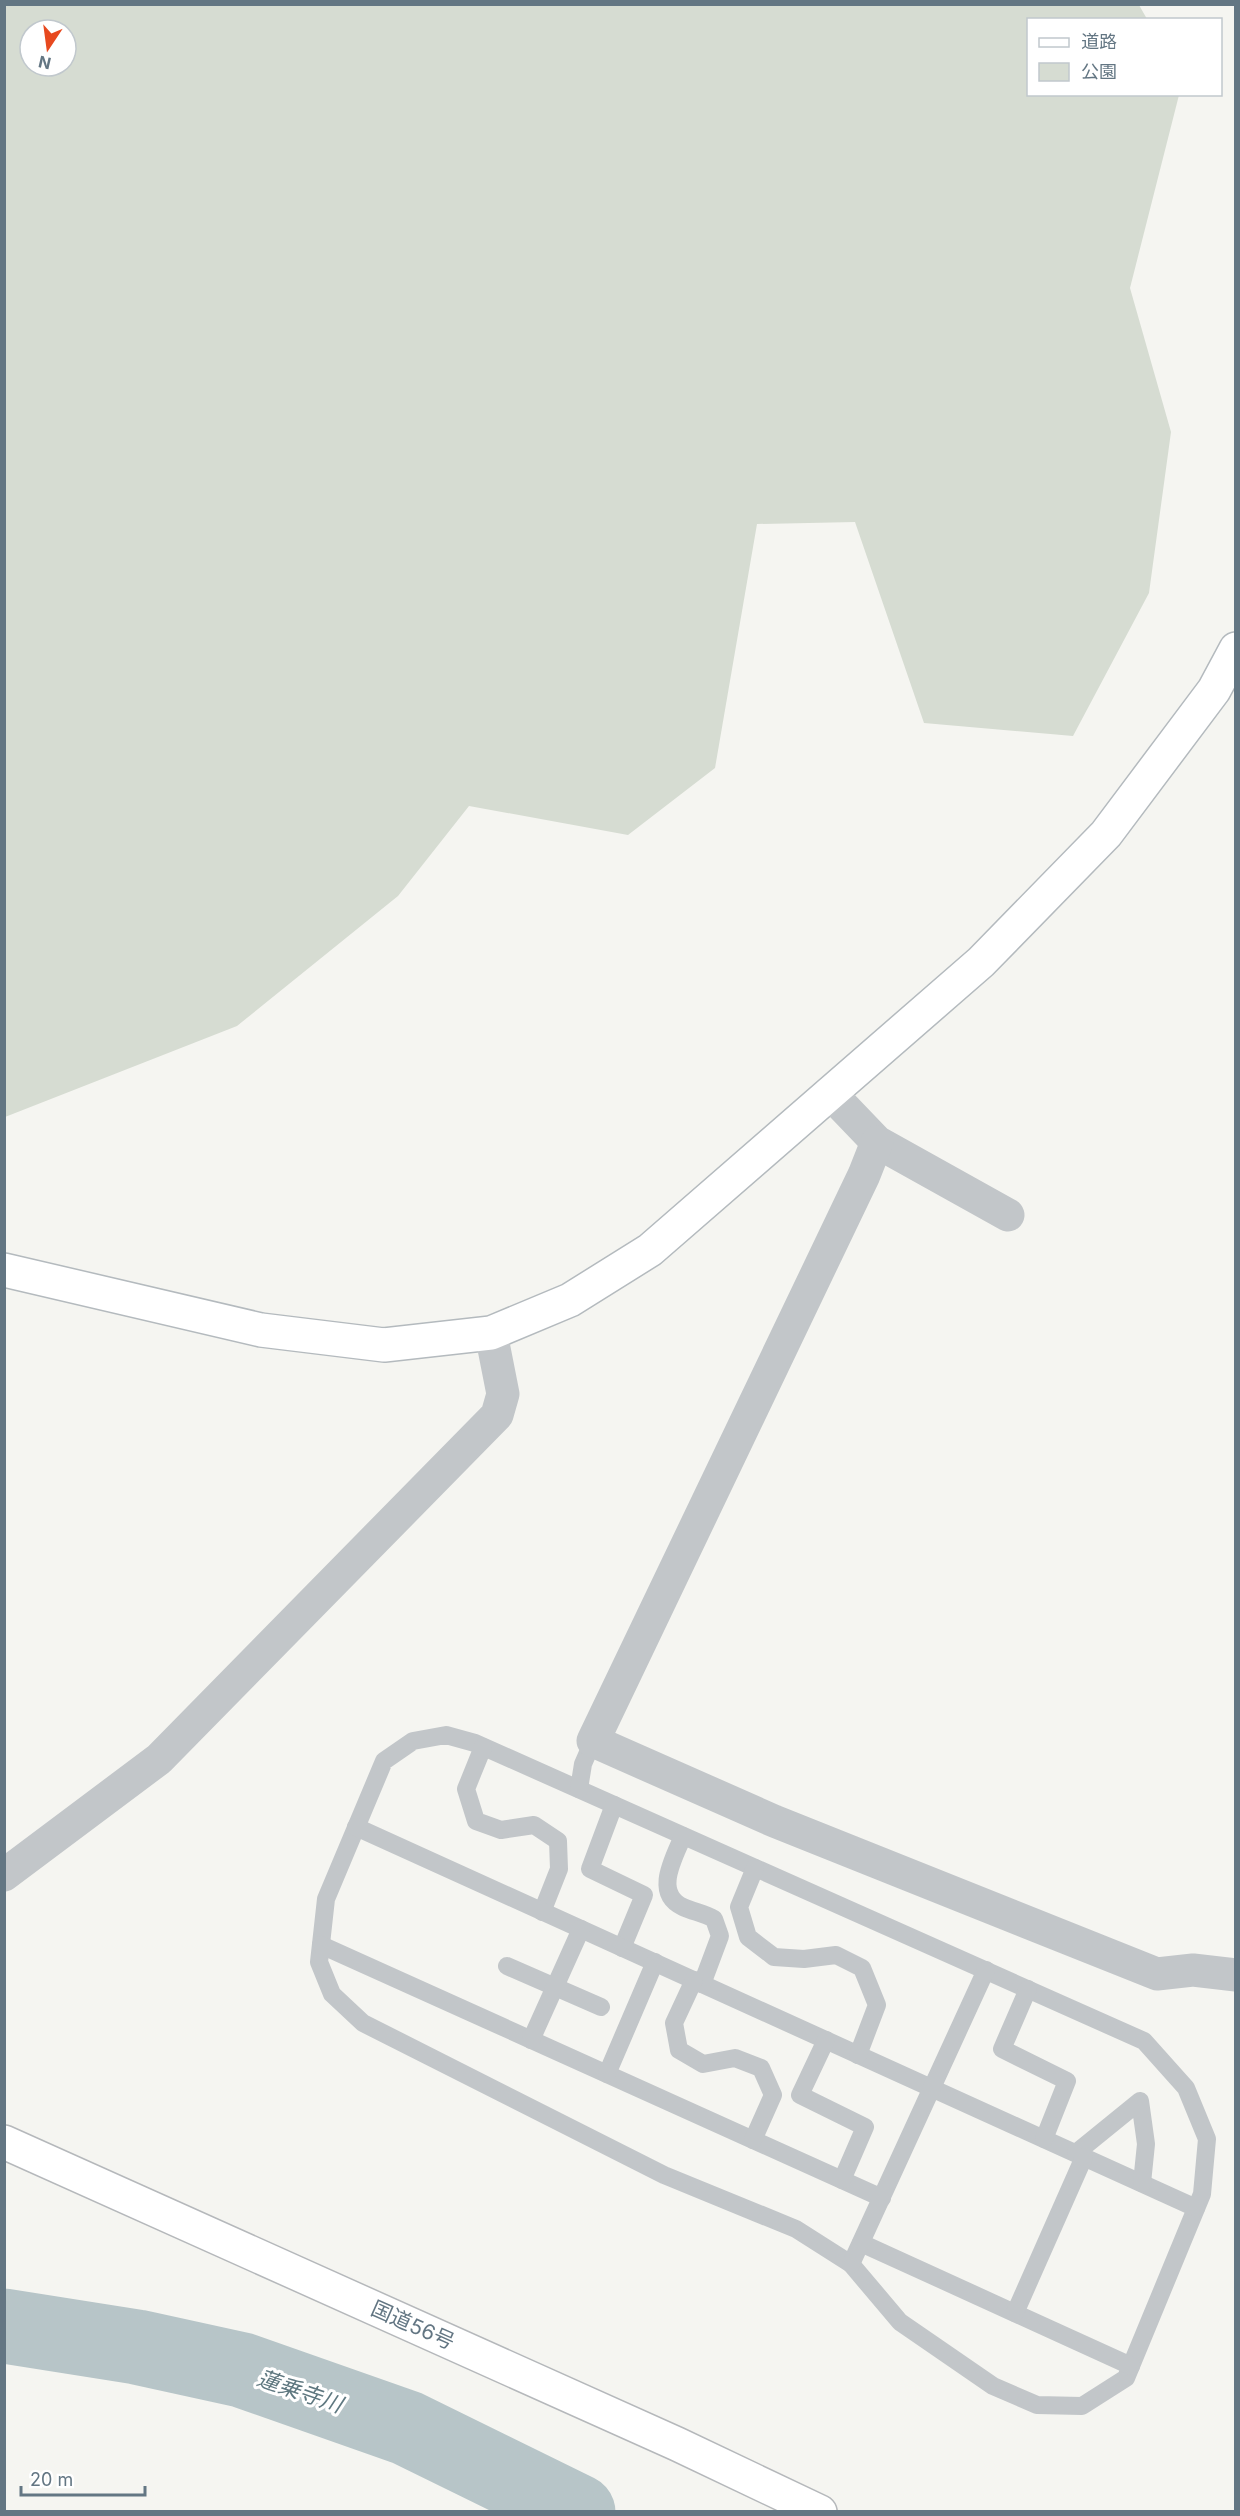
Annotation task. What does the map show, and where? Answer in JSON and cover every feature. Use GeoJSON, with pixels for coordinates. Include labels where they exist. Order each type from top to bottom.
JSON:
{"type":"FeatureCollection","features":[{"type":"Feature","properties":{"kind":"main road"},"geometry":{"type":"LineString","coordinates":[[4,1270],[261,1330],[384,1345],[491,1333],[570,1300],[650,1250],[981,962],[1106,834],[1214,690],[1236,649]]}},
{"type":"Feature","properties":{"kind":"main road","name":"国道56号"},"geometry":{"type":"LineString","coordinates":[[4,2142],[677,2444],[820,2511]]}},
{"type":"Feature","properties":{"kind":"street"},"geometry":{"type":"LineString","coordinates":[[830,1093],[877,1142],[1008,1215]]}},
{"type":"Feature","properties":{"kind":"street"},"geometry":{"type":"LineString","coordinates":[[877,1142],[864,1175],[593,1741],[774,1821],[1158,1974],[1193,1970],[1236,1975]]}},
{"type":"Feature","properties":{"kind":"street"},"geometry":{"type":"LineString","coordinates":[[4,1875],[159,1759],[497,1416],[503,1394],[491,1333]]}},
{"type":"Feature","properties":{"kind":"lane"},"geometry":{"type":"LineString","coordinates":[[446,1735],[483,1747],[1144,2041],[1186,2088],[1207,2139],[1202,2194],[1126,2378],[1082,2406],[1036,2405],[993,2386],[900,2322],[851,2264],[796,2229],[664,2175],[363,2023],[332,1994],[319,1962],[326,1899],[384,1761],[413,1742],[446,1735]]}},
{"type":"Feature","properties":{"kind":"lane"},"geometry":{"type":"LineString","coordinates":[[579,1789],[583,1764],[593,1741]]}},
{"type":"Feature","properties":{"kind":"lane"},"geometry":{"type":"LineString","coordinates":[[483,1747],[466,1789],[476,1821],[501,1830],[534,1825],[558,1841],[559,1869],[542,1912]]}},
{"type":"Feature","properties":{"kind":"lane"},"geometry":{"type":"LineString","coordinates":[[614,1805],[590,1869],[644,1895],[621,1948]]}},
{"type":"Feature","properties":{"kind":"lane"},"geometry":{"type":"LineString","coordinates":[[356,1827],[1196,2208]]}},
{"type":"Feature","properties":{"kind":"lane"},"geometry":{"type":"LineString","coordinates":[[683,1836],[666,1879],[670,1896],[683,1907],[701,1911],[714,1919],[720,1936],[698,1982],[674,2023],[679,2050],[703,2064],[735,2058],[761,2068],[773,2095],[753,2140]]}},
{"type":"Feature","properties":{"kind":"lane"},"geometry":{"type":"LineString","coordinates":[[755,1868],[739,1907],[748,1937],[774,1957],[804,1959],[836,1954],[862,1968],[877,2005],[858,2055]]}},
{"type":"Feature","properties":{"kind":"lane"},"geometry":{"type":"LineString","coordinates":[[531,2040],[581,1929]]}},
{"type":"Feature","properties":{"kind":"lane"},"geometry":{"type":"LineString","coordinates":[[321,1945],[882,2198]]}},
{"type":"Feature","properties":{"kind":"lane"},"geometry":{"type":"LineString","coordinates":[[607,2074],[655,1962]]}},
{"type":"Feature","properties":{"kind":"lane"},"geometry":{"type":"LineString","coordinates":[[507,1966],[601,2007]]}},
{"type":"Feature","properties":{"kind":"lane"},"geometry":{"type":"LineString","coordinates":[[851,2264],[986,1970]]}},
{"type":"Feature","properties":{"kind":"lane"},"geometry":{"type":"LineString","coordinates":[[1028,1989],[1002,2049],[1067,2081],[1044,2139]]}},
{"type":"Feature","properties":{"kind":"lane"},"geometry":{"type":"LineString","coordinates":[[826,2040],[800,2095],[865,2127],[842,2180]]}},
{"type":"Feature","properties":{"kind":"lane"},"geometry":{"type":"LineString","coordinates":[[1015,2313],[1080,2155],[1140,2101],[1146,2144],[1142,2183]]}},
{"type":"Feature","properties":{"kind":"lane"},"geometry":{"type":"LineString","coordinates":[[861,2243],[1131,2366]]}},
{"type":"Feature","properties":{"kind":"green space"},"geometry":{"type":"Polygon","coordinates":[[[5,4],[1139,5],[1146,18],[1027,18],[1027,96],[1179,96],[1130,288],[1171,432],[1149,593],[1073,736],[924,723],[855,522],[757,524],[715,768],[628,835],[469,806],[398,896],[237,1026],[5,1117],[5,4]]]}},
{"type":"Feature","properties":{"kind":"waterway","name":"蓮乗寺川"},"geometry":{"type":"LineString","coordinates":[[4,2326],[137,2347],[242,2370],[407,2428],[578,2512]]}}]}
